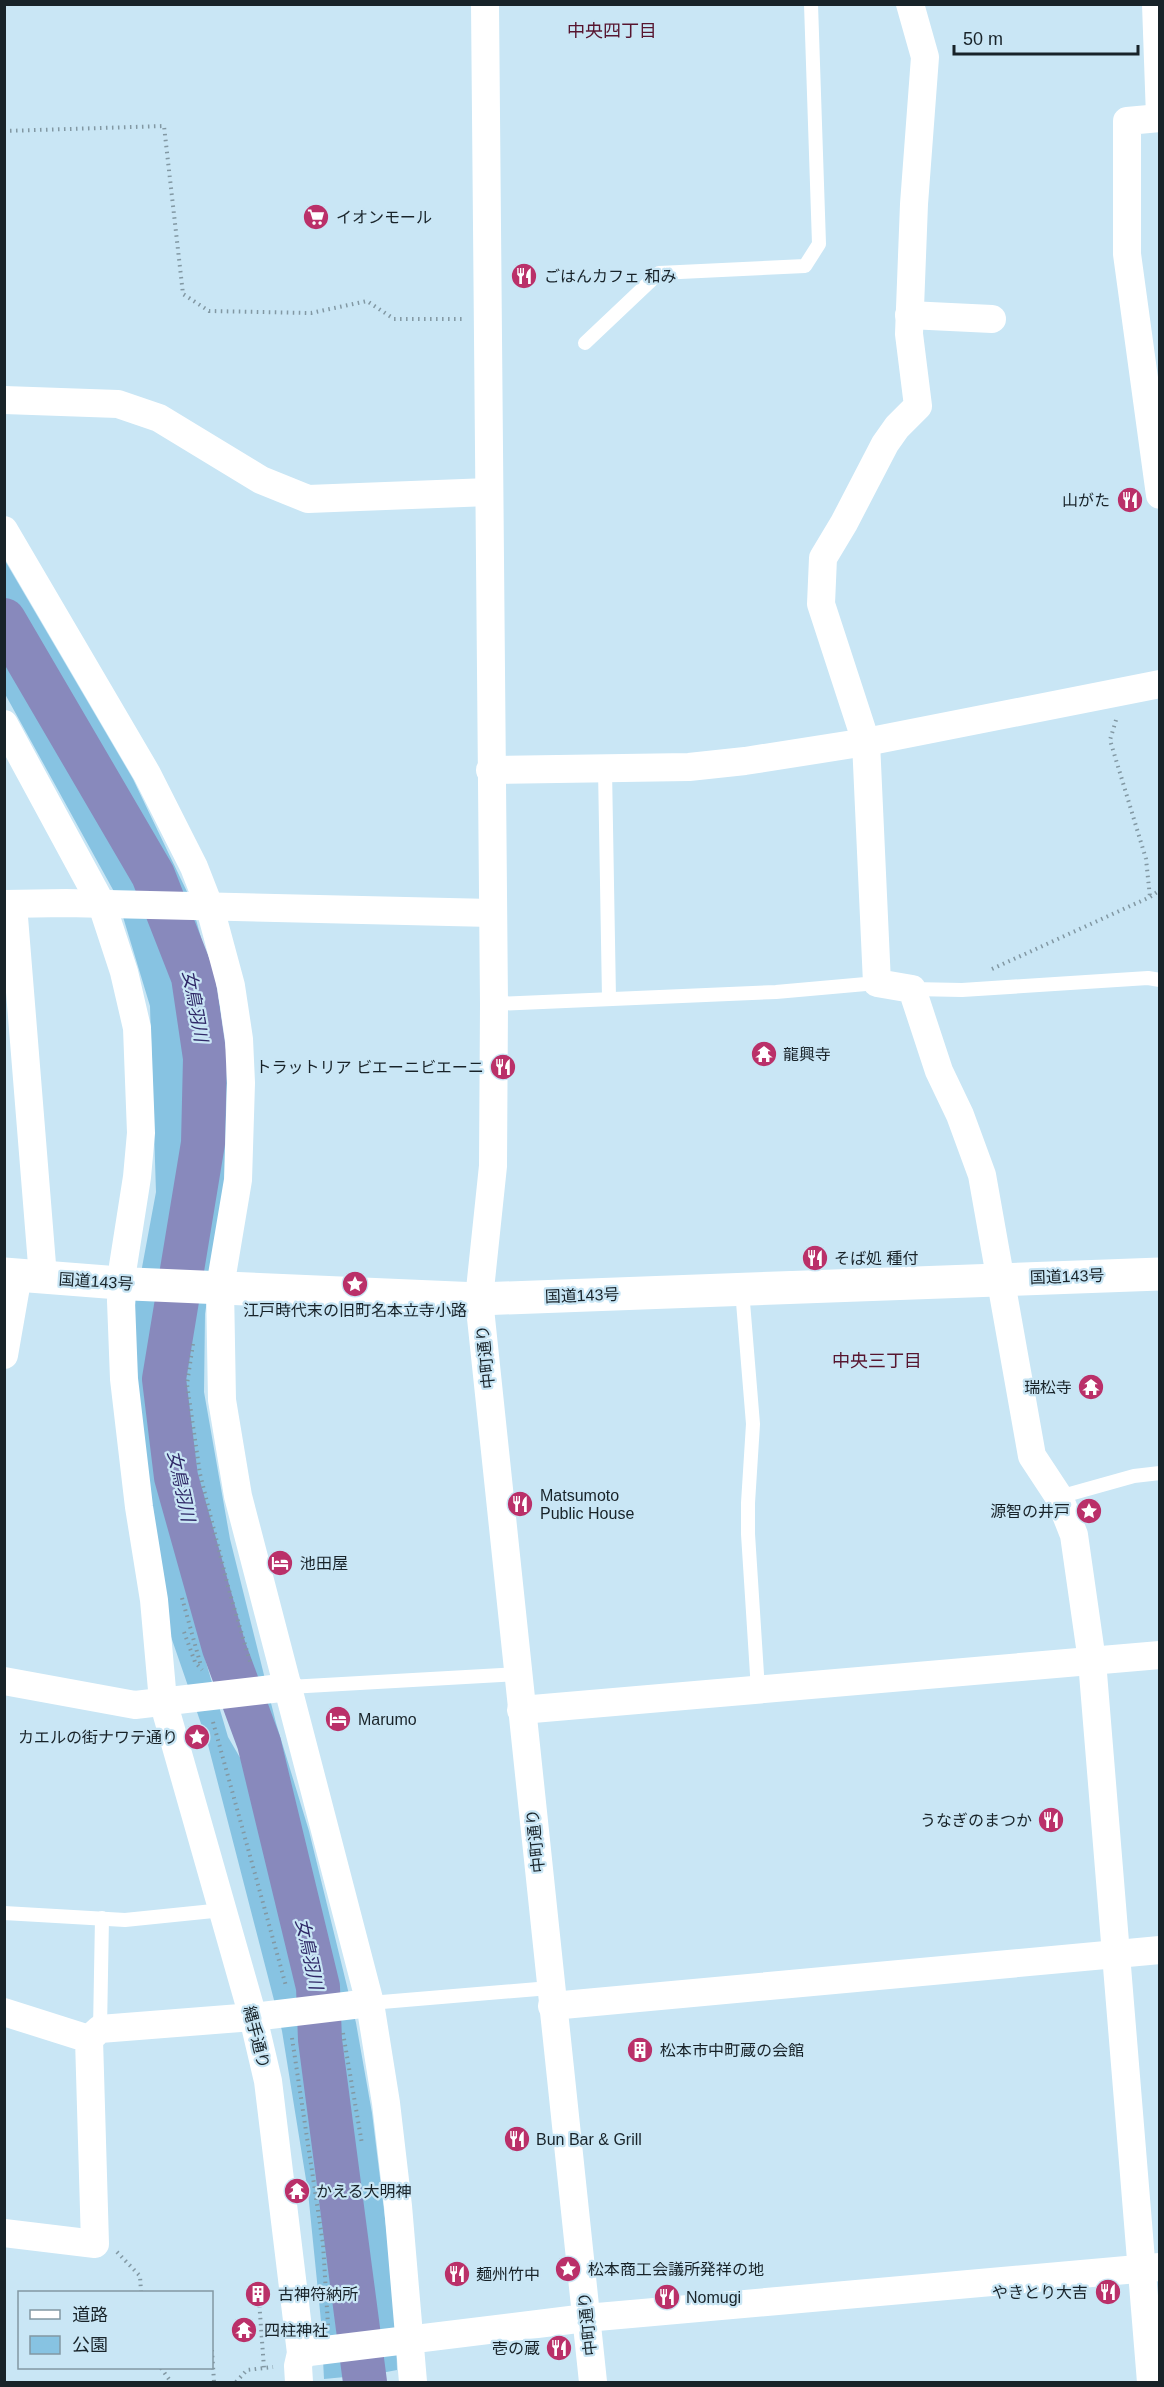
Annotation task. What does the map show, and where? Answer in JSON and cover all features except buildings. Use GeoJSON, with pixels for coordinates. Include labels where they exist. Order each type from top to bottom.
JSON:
{"type":"FeatureCollection","features":[{"type":"Feature","properties":{"kind":"highway","name":"国道143号"},"geometry":{"type":"LineString","coordinates":[[22,1275],[127,1283],[479,1299],[1000,1278],[1160,1274]]}},
{"type":"Feature","properties":{"kind":"street","name":"中町通り"},"geometry":{"type":"LineString","coordinates":[[485,4],[490,770],[494,1004],[493,1166],[479,1299],[593,2382]]}},
{"type":"Feature","properties":{"kind":"street"},"geometry":{"type":"LineString","coordinates":[[910,4],[925,57],[914,204],[909,315],[909,334],[918,405],[897,427],[885,444],[823,558],[821,603],[866,742],[877,983],[912,989],[939,1071],[960,1115],[982,1175],[1032,1456],[1059,1497],[1074,1535],[1092,1661],[1117,1953],[1150,2268],[1151,2382]]}},
{"type":"Feature","properties":{"kind":"street"},"geometry":{"type":"LineString","coordinates":[[1156,4],[1160,118],[1127,121],[1127,254],[1159,492]]}},
{"type":"Feature","properties":{"kind":"street"},"geometry":{"type":"LineString","coordinates":[[909,315],[992,319]]}},
{"type":"Feature","properties":{"kind":"street"},"geometry":{"type":"LineString","coordinates":[[4,400],[118,404],[159,418],[261,480],[308,499],[489,492]]}},
{"type":"Feature","properties":{"kind":"street"},"geometry":{"type":"LineString","coordinates":[[4,530],[147,774],[194,867],[231,986],[239,1039],[242,1083],[238,1180],[215,1287],[222,1400],[237,1488],[272,1632],[281,1688],[363,2003],[386,2103],[401,2340],[413,2382]]}},
{"type":"Feature","properties":{"kind":"street"},"geometry":{"type":"LineString","coordinates":[[490,770],[689,767],[866,742],[1160,684]]}},
{"type":"Feature","properties":{"kind":"street","name":"縄手通り"},"geometry":{"type":"LineString","coordinates":[[4,724],[107,905],[137,1028],[140,1070],[140,1144],[127,1283],[124,1379],[139,1508],[154,1600],[223,1910],[276,2015],[268,2081],[309,2357]]}},
{"type":"Feature","properties":{"kind":"street"},"geometry":{"type":"LineString","coordinates":[[4,1355],[22,1275],[9,905],[66,903],[492,913]]}},
{"type":"Feature","properties":{"kind":"street"},"geometry":{"type":"LineString","coordinates":[[521,1710],[1160,1655]]}},
{"type":"Feature","properties":{"kind":"street"},"geometry":{"type":"LineString","coordinates":[[4,1681],[135,1705],[281,1688]]}},
{"type":"Feature","properties":{"kind":"street"},"geometry":{"type":"LineString","coordinates":[[551,1997],[1160,1950]]}},
{"type":"Feature","properties":{"kind":"street"},"geometry":{"type":"LineString","coordinates":[[4,2012],[94,2034],[276,2015],[363,2003]]}},
{"type":"Feature","properties":{"kind":"street"},"geometry":{"type":"LineString","coordinates":[[4,2233],[95,2244],[94,2034]]}},
{"type":"Feature","properties":{"kind":"street"},"geometry":{"type":"LineString","coordinates":[[309,2357],[401,2340],[586,2318],[1150,2268]]}},
{"type":"Feature","properties":{"kind":"lane"},"geometry":{"type":"LineString","coordinates":[[585,344],[659,273],[805,266],[819,244],[811,4]]}},
{"type":"Feature","properties":{"kind":"lane"},"geometry":{"type":"LineString","coordinates":[[605,769],[609,998]]}},
{"type":"Feature","properties":{"kind":"lane"},"geometry":{"type":"LineString","coordinates":[[912,989],[962,990],[1148,978],[1160,980]]}},
{"type":"Feature","properties":{"kind":"lane"},"geometry":{"type":"LineString","coordinates":[[494,1004],[776,993],[877,983]]}},
{"type":"Feature","properties":{"kind":"lane"},"geometry":{"type":"LineString","coordinates":[[742,1290],[753,1424],[748,1534],[758,1690]]}},
{"type":"Feature","properties":{"kind":"lane"},"geometry":{"type":"LineString","coordinates":[[1059,1497],[1134,1476],[1160,1473]]}},
{"type":"Feature","properties":{"kind":"lane"},"geometry":{"type":"LineString","coordinates":[[281,1688],[518,1674]]}},
{"type":"Feature","properties":{"kind":"lane"},"geometry":{"type":"LineString","coordinates":[[4,1913],[125,1920],[223,1910]]}},
{"type":"Feature","properties":{"kind":"lane"},"geometry":{"type":"LineString","coordinates":[[94,2034],[102,1918]]}},
{"type":"Feature","properties":{"kind":"lane"},"geometry":{"type":"LineString","coordinates":[[363,2003],[551,1997]]}},
{"type":"Feature","properties":{"kind":"path"},"geometry":{"type":"LineString","coordinates":[[4,131],[164,126],[183,294],[209,311],[311,313],[367,301],[394,319],[472,319]]}},
{"type":"Feature","properties":{"kind":"path"},"geometry":{"type":"LineString","coordinates":[[1125,690],[1110,740],[1146,859],[1150,897]]}},
{"type":"Feature","properties":{"kind":"path"},"geometry":{"type":"LineString","coordinates":[[962,990],[994,967],[1150,897],[1160,890]]}},
{"type":"Feature","properties":{"kind":"path"},"geometry":{"type":"LineString","coordinates":[[182,1629],[187,1636],[195,1662]]}},
{"type":"Feature","properties":{"kind":"path"},"geometry":{"type":"LineString","coordinates":[[216,1732],[323,2244],[309,2357],[248,2370],[236,2382]]}},
{"type":"Feature","properties":{"kind":"path"},"geometry":{"type":"LineString","coordinates":[[95,2244],[115,2250],[140,2276],[141,2291]]}},
{"type":"Feature","properties":{"kind":"path"},"geometry":{"type":"LineString","coordinates":[[259,2300],[264,2368]]}},
{"type":"Feature","properties":{"kind":"path"},"geometry":{"type":"LineString","coordinates":[[213,2366],[214,2382]]}},
{"type":"Feature","properties":{"kind":"path"},"geometry":{"type":"LineString","coordinates":[[162,2369],[171,2382]]}},
{"type":"Feature","properties":{"kind":"green space"},"geometry":{"type":"Polygon","coordinates":[[[4,559],[133,779],[190,898],[220,1006],[227,1081],[225,1181],[205,1314],[204,1392],[230,1539],[276,1723],[309,1831],[356,2023],[372,2113],[395,2299],[397,2370],[376,2374],[364,2332],[325,2039],[323,1990],[262,1728],[231,1648],[185,1476],[173,1381],[190,1313],[192,1274],[211,1147],[211,1059],[199,974],[182,929],[129,824],[5,610],[4,559]]]}},
{"type":"Feature","properties":{"kind":"green space"},"geometry":{"type":"Polygon","coordinates":[[[4,637],[165,916],[190,998],[198,1069],[195,1142],[173,1245],[158,1293],[152,1416],[203,1652],[228,1737],[253,1780],[279,1856],[304,1999],[302,2030],[334,2243],[336,2328],[345,2377],[324,2379],[321,2321],[308,2192],[282,2031],[207,1741],[169,1631],[148,1523],[133,1316],[156,1192],[150,1006],[117,897],[5,694],[4,637]]]}},
{"type":"Feature","properties":{"kind":"waterway","name":"女鳥羽川"},"geometry":{"type":"LineString","coordinates":[[4,620],[153,875],[193,977],[205,1058],[203,1143],[164,1379],[176,1477],[224,1648],[259,1743],[318,1987],[320,2040],[365,2382]]}},
{"type":"Feature","properties":{"kind":"place","name":"イオンモール"},"geometry":{"type":"Point","coordinates":[316,217]}},
{"type":"Feature","properties":{"kind":"place","name":"ごはんカフェ 和み"},"geometry":{"type":"Point","coordinates":[524,276]}},
{"type":"Feature","properties":{"kind":"place","name":"山がた"},"geometry":{"type":"Point","coordinates":[1130,500]}},
{"type":"Feature","properties":{"kind":"place","name":"龍興寺"},"geometry":{"type":"Point","coordinates":[764,1054]}},
{"type":"Feature","properties":{"kind":"place","name":"トラットリア ビエーニビエーニ"},"geometry":{"type":"Point","coordinates":[503,1067]}},
{"type":"Feature","properties":{"kind":"place","name":"そば処 種付"},"geometry":{"type":"Point","coordinates":[815,1258]}},
{"type":"Feature","properties":{"kind":"place","name":"江戸時代末の旧町名本立寺小路"},"geometry":{"type":"Point","coordinates":[355,1284]}},
{"type":"Feature","properties":{"kind":"place","name":"瑞松寺"},"geometry":{"type":"Point","coordinates":[1091,1387]}},
{"type":"Feature","properties":{"kind":"place","name":"Matsumoto Public House"},"geometry":{"type":"Point","coordinates":[520,1504]}},
{"type":"Feature","properties":{"kind":"place","name":"源智の井戸"},"geometry":{"type":"Point","coordinates":[1089,1511]}},
{"type":"Feature","properties":{"kind":"place","name":"池田屋"},"geometry":{"type":"Point","coordinates":[280,1563]}},
{"type":"Feature","properties":{"kind":"place","name":"Marumo"},"geometry":{"type":"Point","coordinates":[338,1719]}},
{"type":"Feature","properties":{"kind":"place","name":"カエルの街ナワテ通り"},"geometry":{"type":"Point","coordinates":[197,1737]}},
{"type":"Feature","properties":{"kind":"place","name":"うなぎのまつか"},"geometry":{"type":"Point","coordinates":[1051,1820]}},
{"type":"Feature","properties":{"kind":"place","name":"松本市中町蔵の会館"},"geometry":{"type":"Point","coordinates":[640,2050]}},
{"type":"Feature","properties":{"kind":"place","name":"Bun Bar & Grill"},"geometry":{"type":"Point","coordinates":[517,2139]}},
{"type":"Feature","properties":{"kind":"place","name":"かえる大明神"},"geometry":{"type":"Point","coordinates":[297,2191]}},
{"type":"Feature","properties":{"kind":"place","name":"松本商工会議所発祥の地"},"geometry":{"type":"Point","coordinates":[568,2269]}},
{"type":"Feature","properties":{"kind":"place","name":"麺州竹中"},"geometry":{"type":"Point","coordinates":[457,2274]}},
{"type":"Feature","properties":{"kind":"place","name":"やきとり大吉"},"geometry":{"type":"Point","coordinates":[1108,2292]}},
{"type":"Feature","properties":{"kind":"place","name":"古神符納所"},"geometry":{"type":"Point","coordinates":[258,2294]}},
{"type":"Feature","properties":{"kind":"place","name":"Nomugi"},"geometry":{"type":"Point","coordinates":[667,2297]}},
{"type":"Feature","properties":{"kind":"place","name":"四柱神社"},"geometry":{"type":"Point","coordinates":[244,2330]}},
{"type":"Feature","properties":{"kind":"place","name":"壱の蔵"},"geometry":{"type":"Point","coordinates":[559,2348]}},
{"type":"Feature","properties":{"kind":"district","name":"中央四丁目"},"geometry":{"type":"Point","coordinates":[612,31]}},
{"type":"Feature","properties":{"kind":"district","name":"中央三丁目"},"geometry":{"type":"Point","coordinates":[877,1361]}}]}
